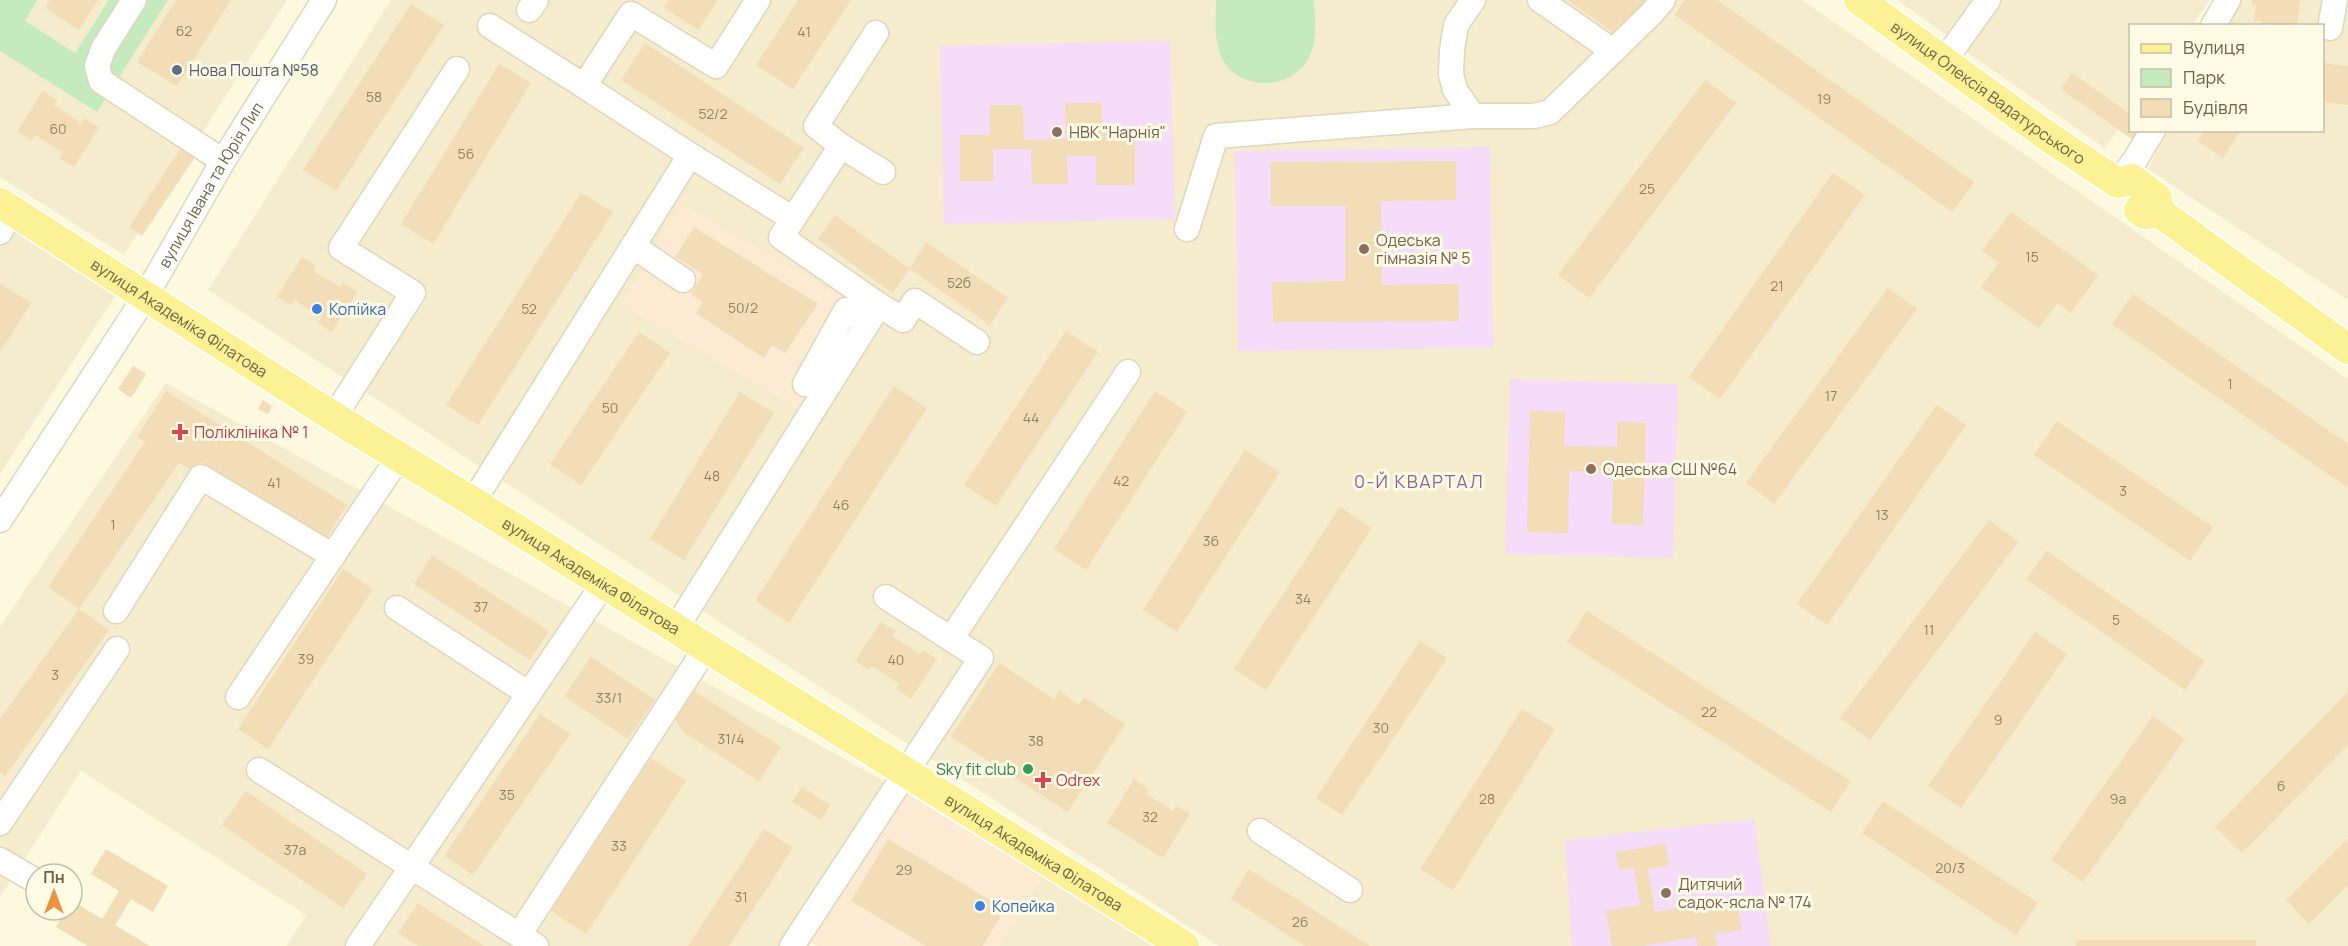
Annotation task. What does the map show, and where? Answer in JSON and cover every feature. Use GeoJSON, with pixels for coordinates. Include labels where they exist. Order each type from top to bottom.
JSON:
{"type":"FeatureCollection","features":[{"type":"Feature","properties":{"kind":"main road","name":"вулиця Олексія Вадатурського"},"geometry":{"type":"LineString","coordinates":[[1860,0],[2050,138],[2118,183],[2120,196],[2145,214],[2158,212],[2348,349]]}},
{"type":"Feature","properties":{"kind":"main road","name":"вулиця Академіка Філатова"},"geometry":{"type":"LineString","coordinates":[[4,215],[145,297],[1184,946]]}},
{"type":"Feature","properties":{"kind":"street"},"geometry":{"type":"LineString","coordinates":[[134,0],[103,49],[97,66],[101,81],[223,161]]}},
{"type":"Feature","properties":{"kind":"street","name":"вулиця Івана та Юрія Лип"},"geometry":{"type":"LineString","coordinates":[[0,520],[145,297],[223,161],[324,0]]}},
{"type":"Feature","properties":{"kind":"street"},"geometry":{"type":"LineString","coordinates":[[585,86],[635,7],[716,66],[758,0]]}},
{"type":"Feature","properties":{"kind":"street"},"geometry":{"type":"LineString","coordinates":[[1473,0],[1456,25],[1451,74],[1455,90],[1473,116]]}},
{"type":"Feature","properties":{"kind":"street"},"geometry":{"type":"LineString","coordinates":[[1540,0],[1613,51]]}},
{"type":"Feature","properties":{"kind":"street"},"geometry":{"type":"LineString","coordinates":[[1188,229],[1216,136],[1473,116],[1534,116],[1550,112],[1663,0]]}},
{"type":"Feature","properties":{"kind":"street"},"geometry":{"type":"LineString","coordinates":[[1945,60],[1988,0]]}},
{"type":"Feature","properties":{"kind":"street"},"geometry":{"type":"LineString","coordinates":[[2214,24],[2228,0]]}},
{"type":"Feature","properties":{"kind":"street"},"geometry":{"type":"LineString","coordinates":[[2330,28],[2335,0]]}},
{"type":"Feature","properties":{"kind":"street"},"geometry":{"type":"LineString","coordinates":[[490,26],[793,219]]}},
{"type":"Feature","properties":{"kind":"street"},"geometry":{"type":"LineString","coordinates":[[876,33],[816,126],[841,146],[883,172]]}},
{"type":"Feature","properties":{"kind":"street"},"geometry":{"type":"LineString","coordinates":[[334,417],[413,293],[341,248],[457,69]]}},
{"type":"Feature","properties":{"kind":"street"},"geometry":{"type":"LineString","coordinates":[[2118,183],[2135,160],[2151,132]]}},
{"type":"Feature","properties":{"kind":"street"},"geometry":{"type":"LineString","coordinates":[[841,146],[781,237],[873,313]]}},
{"type":"Feature","properties":{"kind":"street"},"geometry":{"type":"LineString","coordinates":[[474,502],[690,155]]}},
{"type":"Feature","properties":{"kind":"street"},"geometry":{"type":"LineString","coordinates":[[633,246],[683,280]]}},
{"type":"Feature","properties":{"kind":"street"},"geometry":{"type":"LineString","coordinates":[[805,384],[846,310],[903,320],[915,301],[977,342]]}},
{"type":"Feature","properties":{"kind":"street"},"geometry":{"type":"LineString","coordinates":[[676,628],[873,313]]}},
{"type":"Feature","properties":{"kind":"street"},"geometry":{"type":"LineString","coordinates":[[951,639],[1128,372]]}},
{"type":"Feature","properties":{"kind":"street"},"geometry":{"type":"LineString","coordinates":[[238,697],[399,456]]}},
{"type":"Feature","properties":{"kind":"street"},"geometry":{"type":"LineString","coordinates":[[116,611],[201,477],[333,556]]}},
{"type":"Feature","properties":{"kind":"street"},"geometry":{"type":"LineString","coordinates":[[358,946],[604,583]]}},
{"type":"Feature","properties":{"kind":"street"},"geometry":{"type":"LineString","coordinates":[[792,946],[981,658],[886,597]]}},
{"type":"Feature","properties":{"kind":"street"},"geometry":{"type":"LineString","coordinates":[[397,608],[529,694]]}},
{"type":"Feature","properties":{"kind":"street"},"geometry":{"type":"LineString","coordinates":[[259,770],[527,941],[706,648]]}},
{"type":"Feature","properties":{"kind":"street"},"geometry":{"type":"LineString","coordinates":[[0,823],[117,649]]}},
{"type":"Feature","properties":{"kind":"street"},"geometry":{"type":"LineString","coordinates":[[1260,831],[1350,890]]}},
{"type":"Feature","properties":{"kind":"street"},"geometry":{"type":"LineString","coordinates":[[0,860],[24,874]]}},
{"type":"Feature","properties":{"kind":"shaded area"},"geometry":{"type":"Polygon","coordinates":[[[0,0],[287,0],[124,255],[0,177],[0,0]]]}},
{"type":"Feature","properties":{"kind":"shaded area"},"geometry":{"type":"Polygon","coordinates":[[[391,0],[1802,0],[2348,379],[2348,946],[1219,946],[208,290],[391,0]]]}},
{"type":"Feature","properties":{"kind":"shaded area"},"geometry":{"type":"Polygon","coordinates":[[[1897,0],[1980,0],[1951,38],[1897,0]]]}},
{"type":"Feature","properties":{"kind":"shaded area"},"geometry":{"type":"Polygon","coordinates":[[[2001,0],[2210,0],[2193,24],[2129,24],[2129,113],[2105,148],[1965,51],[2001,0]]]}},
{"type":"Feature","properties":{"kind":"shaded area"},"geometry":{"type":"Polygon","coordinates":[[[2237,0],[2348,0],[2348,300],[2148,169],[2166,132],[2324,132],[2324,24],[2221,24],[2237,0]]]}},
{"type":"Feature","properties":{"kind":"shaded area","name":"НВК \"Нарнія\""},"geometry":{"type":"Polygon","coordinates":[[[1170,41],[1175,219],[944,224],[940,46],[1170,41]]]}},
{"type":"Feature","properties":{"kind":"shaded area","name":"Одеська гімназія № 5"},"geometry":{"type":"Polygon","coordinates":[[[1490,147],[1493,348],[1238,351],[1235,151],[1490,147]]]}},
{"type":"Feature","properties":{"kind":"shaded area"},"geometry":{"type":"Polygon","coordinates":[[[681,203],[860,307],[800,410],[621,305],[681,203]]]}},
{"type":"Feature","properties":{"kind":"shaded area"},"geometry":{"type":"Polygon","coordinates":[[[0,222],[116,295],[0,474],[0,222]]]}},
{"type":"Feature","properties":{"kind":"shaded area","name":"Одеська СШ №64"},"geometry":{"type":"Polygon","coordinates":[[[1510,379],[1678,384],[1673,558],[1505,554],[1510,379]]]}},
{"type":"Feature","properties":{"kind":"shaded area"},"geometry":{"type":"Polygon","coordinates":[[[166,383],[904,792],[809,946],[287,946],[306,915],[81,771],[0,897],[0,627],[166,383]]]}},
{"type":"Feature","properties":{"kind":"shaded area"},"geometry":{"type":"Polygon","coordinates":[[[904,792],[1042,876],[999,946],[817,946],[811,942],[904,792]]]}},
{"type":"Feature","properties":{"kind":"shaded area","name":"Дитячий садок-ясла № 174"},"geometry":{"type":"Polygon","coordinates":[[[1754,819],[1771,946],[1572,946],[1565,840],[1754,819]]]}},
{"type":"Feature","properties":{"kind":"shaded area"},"geometry":{"type":"Polygon","coordinates":[[[1042,876],[1159,946],[999,946],[1042,876]]]}},
{"type":"Feature","properties":{"kind":"green space"},"geometry":{"type":"Polygon","coordinates":[[[0,0],[37,0],[25,21],[75,53],[109,0],[168,0],[97,112],[0,51],[0,0]]]}},
{"type":"Feature","properties":{"kind":"green space"},"geometry":{"type":"Polygon","coordinates":[[[1216,0],[1314,0],[1315,38],[1308,59],[1288,78],[1274,82],[1260,83],[1235,74],[1225,64],[1217,45],[1216,0]]]}},
{"type":"Feature","properties":{"kind":"building"},"geometry":{"type":"Polygon","coordinates":[[[50,0],[98,0],[79,30],[45,8],[50,0]]]}},
{"type":"Feature","properties":{"kind":"building"},"geometry":{"type":"Polygon","coordinates":[[[176,0],[231,0],[177,86],[137,62],[176,0]]]}},
{"type":"Feature","properties":{"kind":"building"},"geometry":{"type":"Polygon","coordinates":[[[669,0],[718,0],[698,30],[664,8],[669,0]]]}},
{"type":"Feature","properties":{"kind":"building"},"geometry":{"type":"Polygon","coordinates":[[[798,0],[851,0],[793,89],[756,65],[798,0]]]}},
{"type":"Feature","properties":{"kind":"building"},"geometry":{"type":"Polygon","coordinates":[[[1567,0],[1649,0],[1621,38],[1567,0]]]}},
{"type":"Feature","properties":{"kind":"building"},"geometry":{"type":"Polygon","coordinates":[[[1685,0],[1717,0],[1974,182],[1952,212],[1675,15],[1685,0]]]}},
{"type":"Feature","properties":{"kind":"building"},"geometry":{"type":"Polygon","coordinates":[[[2252,0],[2300,0],[2297,24],[2261,24],[2262,21],[2254,21],[2256,4],[2252,4],[2252,0]]]}},
{"type":"Feature","properties":{"kind":"building"},"geometry":{"type":"Polygon","coordinates":[[[411,4],[444,25],[336,191],[303,170],[411,4]]]}},
{"type":"Feature","properties":{"kind":"building"},"geometry":{"type":"Polygon","coordinates":[[[645,43],[804,148],[780,184],[621,80],[645,43]]]}},
{"type":"Feature","properties":{"kind":"building"},"geometry":{"type":"Polygon","coordinates":[[[2324,63],[2348,66],[2348,105],[2324,102],[2324,63]]]}},
{"type":"Feature","properties":{"kind":"building"},"geometry":{"type":"Polygon","coordinates":[[[499,64],[531,83],[433,244],[401,224],[499,64]]]}},
{"type":"Feature","properties":{"kind":"building"},"geometry":{"type":"Polygon","coordinates":[[[2072,73],[2129,113],[2129,132],[2139,132],[2133,140],[2061,89],[2072,73]]]}},
{"type":"Feature","properties":{"kind":"building"},"geometry":{"type":"Polygon","coordinates":[[[1705,80],[1736,103],[1589,298],[1558,275],[1705,80]]]}},
{"type":"Feature","properties":{"kind":"building"},"geometry":{"type":"Polygon","coordinates":[[[43,91],[57,100],[54,105],[81,123],[84,118],[99,127],[74,167],[59,158],[63,153],[35,135],[32,141],[17,131],[43,91]]]}},
{"type":"Feature","properties":{"kind":"building"},"geometry":{"type":"Polygon","coordinates":[[[1065,103],[1102,103],[1102,133],[1135,133],[1135,185],[1096,185],[1096,156],[1067,156],[1068,184],[1032,184],[1031,149],[993,149],[993,181],[960,181],[960,135],[990,135],[990,105],[1023,105],[1024,140],[1066,139],[1065,103]]]}},
{"type":"Feature","properties":{"kind":"building"},"geometry":{"type":"Polygon","coordinates":[[[2204,132],[2240,132],[2223,158],[2198,141],[2204,132]]]}},
{"type":"Feature","properties":{"kind":"building"},"geometry":{"type":"Polygon","coordinates":[[[181,148],[195,157],[142,236],[129,227],[181,148]]]}},
{"type":"Feature","properties":{"kind":"building"},"geometry":{"type":"Polygon","coordinates":[[[1456,161],[1456,200],[1381,201],[1382,285],[1458,284],[1459,321],[1273,322],[1272,282],[1345,281],[1345,206],[1271,206],[1271,162],[1456,161]]]}},
{"type":"Feature","properties":{"kind":"building"},"geometry":{"type":"Polygon","coordinates":[[[1833,173],[1865,195],[1720,399],[1689,377],[1833,173]]]}},
{"type":"Feature","properties":{"kind":"building"},"geometry":{"type":"Polygon","coordinates":[[[581,193],[613,212],[478,425],[446,405],[581,193]]]}},
{"type":"Feature","properties":{"kind":"building"},"geometry":{"type":"Polygon","coordinates":[[[2011,212],[2098,275],[2071,313],[2057,303],[2039,328],[1981,287],[1999,263],[1982,251],[2011,212]]]}},
{"type":"Feature","properties":{"kind":"building"},"geometry":{"type":"Polygon","coordinates":[[[835,215],[910,269],[892,293],[818,239],[835,215]]]}},
{"type":"Feature","properties":{"kind":"building"},"geometry":{"type":"Polygon","coordinates":[[[694,227],[818,304],[785,353],[772,345],[764,358],[696,313],[703,302],[691,294],[703,274],[675,257],[694,227]]]}},
{"type":"Feature","properties":{"kind":"building"},"geometry":{"type":"Polygon","coordinates":[[[926,242],[1008,298],[990,325],[910,269],[926,242]]]}},
{"type":"Feature","properties":{"kind":"building"},"geometry":{"type":"Polygon","coordinates":[[[302,257],[316,266],[313,271],[340,287],[343,283],[357,292],[332,332],[318,323],[322,317],[294,300],[291,305],[277,297],[302,257]]]}},
{"type":"Feature","properties":{"kind":"building"},"geometry":{"type":"Polygon","coordinates":[[[0,283],[31,303],[0,352],[0,283]]]}},
{"type":"Feature","properties":{"kind":"building"},"geometry":{"type":"Polygon","coordinates":[[[1888,288],[1917,309],[1774,504],[1746,483],[1888,288]]]}},
{"type":"Feature","properties":{"kind":"building"},"geometry":{"type":"Polygon","coordinates":[[[2133,294],[2348,444],[2348,488],[2112,324],[2133,294]]]}},
{"type":"Feature","properties":{"kind":"building"},"geometry":{"type":"Polygon","coordinates":[[[1066,331],[1098,352],[996,506],[964,485],[1066,331]]]}},
{"type":"Feature","properties":{"kind":"building"},"geometry":{"type":"Polygon","coordinates":[[[639,332],[670,353],[581,485],[550,464],[639,332]]]}},
{"type":"Feature","properties":{"kind":"building"},"geometry":{"type":"Polygon","coordinates":[[[133,366],[146,374],[131,398],[118,389],[133,366]]]}},
{"type":"Feature","properties":{"kind":"building"},"geometry":{"type":"Polygon","coordinates":[[[894,386],[927,408],[789,623],[755,601],[894,386]]]}},
{"type":"Feature","properties":{"kind":"building"},"geometry":{"type":"Polygon","coordinates":[[[166,391],[347,505],[325,540],[201,462],[194,472],[179,463],[79,609],[48,587],[145,442],[137,437],[166,391]]]}},
{"type":"Feature","properties":{"kind":"building"},"geometry":{"type":"Polygon","coordinates":[[[1155,391],[1187,412],[1086,570],[1054,549],[1155,391]]]}},
{"type":"Feature","properties":{"kind":"building"},"geometry":{"type":"Polygon","coordinates":[[[740,392],[774,413],[684,560],[650,539],[740,392]]]}},
{"type":"Feature","properties":{"kind":"building"},"geometry":{"type":"Polygon","coordinates":[[[263,400],[272,406],[268,414],[258,409],[263,400]]]}},
{"type":"Feature","properties":{"kind":"building"},"geometry":{"type":"Polygon","coordinates":[[[1937,405],[1966,425],[1827,625],[1797,604],[1937,405]]]}},
{"type":"Feature","properties":{"kind":"building"},"geometry":{"type":"Polygon","coordinates":[[[1530,411],[1565,412],[1564,446],[1617,447],[1617,422],[1646,423],[1643,525],[1612,524],[1613,473],[1569,471],[1568,533],[1527,532],[1530,411]]]}},
{"type":"Feature","properties":{"kind":"building"},"geometry":{"type":"Polygon","coordinates":[[[2057,421],[2213,527],[2190,561],[2034,455],[2057,421]]]}},
{"type":"Feature","properties":{"kind":"building"},"geometry":{"type":"Polygon","coordinates":[[[1245,450],[1280,472],[1177,632],[1143,610],[1245,450]]]}},
{"type":"Feature","properties":{"kind":"building"},"geometry":{"type":"Polygon","coordinates":[[[1340,507],[1372,528],[1266,690],[1234,669],[1340,507]]]}},
{"type":"Feature","properties":{"kind":"building"},"geometry":{"type":"Polygon","coordinates":[[[1989,520],[2018,542],[1870,740],[1840,718],[1989,520]]]}},
{"type":"Feature","properties":{"kind":"building"},"geometry":{"type":"Polygon","coordinates":[[[2047,551],[2205,661],[2185,690],[2026,579],[2047,551]]]}},
{"type":"Feature","properties":{"kind":"building"},"geometry":{"type":"Polygon","coordinates":[[[432,555],[549,631],[530,660],[414,584],[432,555]]]}},
{"type":"Feature","properties":{"kind":"building"},"geometry":{"type":"Polygon","coordinates":[[[343,569],[373,589],[268,749],[238,729],[343,569]]]}},
{"type":"Feature","properties":{"kind":"building"},"geometry":{"type":"Polygon","coordinates":[[[79,609],[109,630],[5,776],[0,772],[0,719],[79,609]]]}},
{"type":"Feature","properties":{"kind":"building"},"geometry":{"type":"Polygon","coordinates":[[[1587,611],[1851,781],[1831,812],[1567,642],[1587,611]]]}},
{"type":"Feature","properties":{"kind":"building"},"geometry":{"type":"Polygon","coordinates":[[[881,622],[896,631],[892,636],[920,654],[922,650],[937,659],[911,699],[896,688],[899,684],[872,666],[869,670],[855,661],[881,622]]]}},
{"type":"Feature","properties":{"kind":"building"},"geometry":{"type":"Polygon","coordinates":[[[2035,632],[2067,654],[1961,808],[1928,786],[2035,632]]]}},
{"type":"Feature","properties":{"kind":"building"},"geometry":{"type":"Polygon","coordinates":[[[1420,641],[1447,658],[1342,815],[1316,798],[1420,641]]]}},
{"type":"Feature","properties":{"kind":"building"},"geometry":{"type":"Polygon","coordinates":[[[591,657],[655,700],[628,739],[564,696],[591,657]]]}},
{"type":"Feature","properties":{"kind":"building"},"geometry":{"type":"Polygon","coordinates":[[[999,663],[1054,699],[1059,691],[1079,705],[1084,697],[1125,724],[1068,812],[951,737],[999,663]]]}},
{"type":"Feature","properties":{"kind":"building"},"geometry":{"type":"Polygon","coordinates":[[[685,685],[781,747],[759,781],[682,731],[670,708],[685,685]]]}},
{"type":"Feature","properties":{"kind":"building"},"geometry":{"type":"Polygon","coordinates":[[[2348,692],[2348,745],[2242,853],[2215,827],[2348,692]]]}},
{"type":"Feature","properties":{"kind":"building"},"geometry":{"type":"Polygon","coordinates":[[[1522,709],[1555,729],[1453,890],[1420,869],[1522,709]]]}},
{"type":"Feature","properties":{"kind":"building"},"geometry":{"type":"Polygon","coordinates":[[[540,714],[570,734],[473,875],[444,856],[540,714]]]}},
{"type":"Feature","properties":{"kind":"building"},"geometry":{"type":"Polygon","coordinates":[[[2153,716],[2185,739],[2083,882],[2051,860],[2153,716]]]}},
{"type":"Feature","properties":{"kind":"building"},"geometry":{"type":"Polygon","coordinates":[[[651,758],[686,781],[586,934],[551,911],[651,758]]]}},
{"type":"Feature","properties":{"kind":"building"},"geometry":{"type":"Polygon","coordinates":[[[1134,779],[1149,789],[1146,794],[1173,811],[1176,806],[1190,814],[1163,858],[1107,823],[1134,779]]]}},
{"type":"Feature","properties":{"kind":"building"},"geometry":{"type":"Polygon","coordinates":[[[802,787],[830,805],[821,820],[792,802],[802,787]]]}},
{"type":"Feature","properties":{"kind":"building"},"geometry":{"type":"Polygon","coordinates":[[[246,791],[367,874],[343,908],[222,825],[246,791]]]}},
{"type":"Feature","properties":{"kind":"building"},"geometry":{"type":"Polygon","coordinates":[[[1883,801],[2038,903],[2016,935],[1862,833],[1883,801]]]}},
{"type":"Feature","properties":{"kind":"building"},"geometry":{"type":"Polygon","coordinates":[[[764,829],[793,848],[729,946],[688,946],[764,829]]]}},
{"type":"Feature","properties":{"kind":"building"},"geometry":{"type":"Polygon","coordinates":[[[2348,838],[2348,885],[2309,924],[2286,900],[2348,838]]]}},
{"type":"Feature","properties":{"kind":"building"},"geometry":{"type":"Polygon","coordinates":[[[888,839],[1005,909],[983,946],[926,946],[851,901],[888,839]]]}},
{"type":"Feature","properties":{"kind":"building"},"geometry":{"type":"Polygon","coordinates":[[[1665,844],[1669,865],[1648,869],[1655,912],[1736,899],[1742,930],[1715,934],[1717,946],[1697,946],[1696,937],[1642,946],[1612,946],[1606,911],[1640,905],[1634,867],[1619,870],[1616,852],[1665,844]]]}},
{"type":"Feature","properties":{"kind":"building"},"geometry":{"type":"Polygon","coordinates":[[[106,849],[168,886],[153,912],[131,899],[115,925],[150,946],[88,946],[56,927],[59,922],[84,922],[84,908],[102,919],[119,891],[91,874],[106,849]]]}},
{"type":"Feature","properties":{"kind":"building"},"geometry":{"type":"Polygon","coordinates":[[[1249,869],[1370,946],[1305,946],[1231,899],[1249,869]]]}},
{"type":"Feature","properties":{"kind":"building"},"geometry":{"type":"Polygon","coordinates":[[[418,903],[484,946],[418,946],[398,933],[418,903]]]}},
{"type":"Feature","properties":{"kind":"building"},"geometry":{"type":"Polygon","coordinates":[[[2076,940],[2256,940],[2256,946],[2076,946],[2076,940]]]}},
{"type":"Feature","properties":{"kind":"place","name":"Нова Пошта №58"},"geometry":{"type":"Point","coordinates":[177,70]}},
{"type":"Feature","properties":{"kind":"place","name":"НВК \"Нарнія\""},"geometry":{"type":"Point","coordinates":[1057,132]}},
{"type":"Feature","properties":{"kind":"place","name":"Одеська гімназія № 5"},"geometry":{"type":"Point","coordinates":[1364,249]}},
{"type":"Feature","properties":{"kind":"place","name":"Копійка"},"geometry":{"type":"Point","coordinates":[317,309]}},
{"type":"Feature","properties":{"kind":"place","name":"Поліклініка № 1"},"geometry":{"type":"Point","coordinates":[180,432]}},
{"type":"Feature","properties":{"kind":"place","name":"Одеська СШ №64"},"geometry":{"type":"Point","coordinates":[1591,469]}},
{"type":"Feature","properties":{"kind":"place","name":"Sky fit club"},"geometry":{"type":"Point","coordinates":[1028,769]}},
{"type":"Feature","properties":{"kind":"place","name":"Odrex"},"geometry":{"type":"Point","coordinates":[1043,780]}},
{"type":"Feature","properties":{"kind":"place","name":"Дитячий садок-ясла № 174"},"geometry":{"type":"Point","coordinates":[1666,893]}},
{"type":"Feature","properties":{"kind":"place","name":"Копейка"},"geometry":{"type":"Point","coordinates":[980,906]}},
{"type":"Feature","properties":{"kind":"district","name":"0-Й КВАРТАЛ"},"geometry":{"type":"Point","coordinates":[1419,482]}}]}
